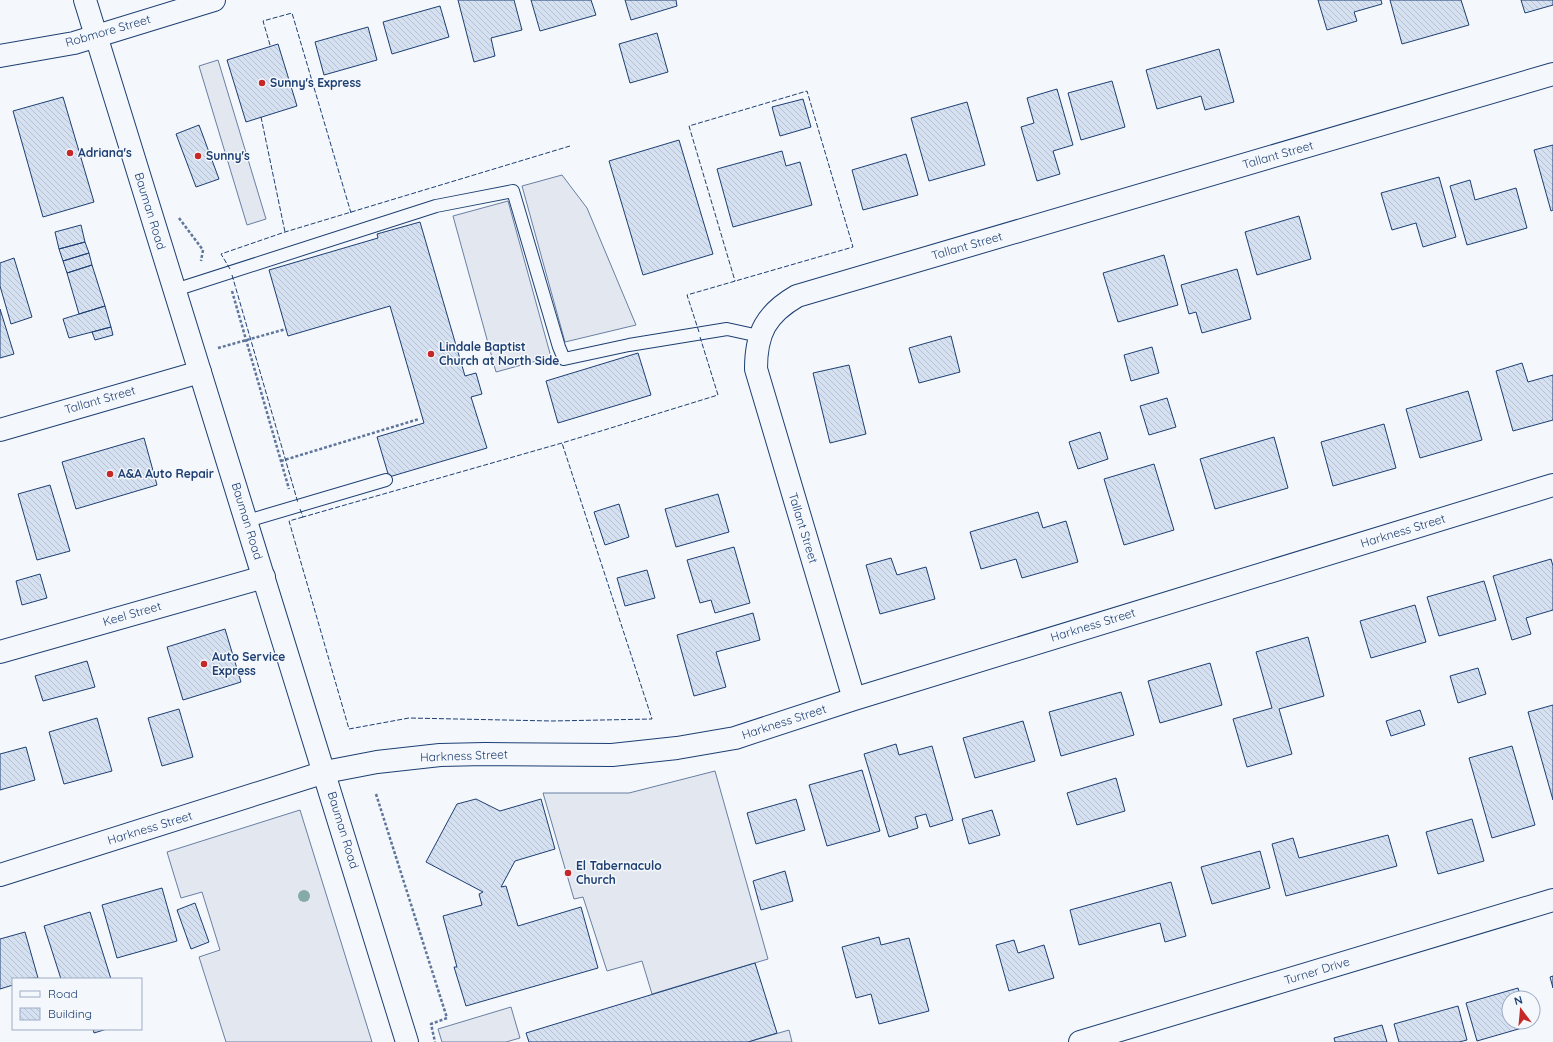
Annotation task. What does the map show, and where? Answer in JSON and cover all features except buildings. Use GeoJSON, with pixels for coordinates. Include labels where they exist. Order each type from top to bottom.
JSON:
{"type":"FeatureCollection","features":[{"type":"Feature","properties":{"kind":"street","name":"Bauman Road"},"geometry":{"type":"LineString","coordinates":[[85,0],[325,772],[407,1042]]}},
{"type":"Feature","properties":{"kind":"street","name":"Robmore Street"},"geometry":{"type":"LineString","coordinates":[[0,56],[74,43],[214,0]]}},
{"type":"Feature","properties":{"kind":"street","name":"Tallant Street"},"geometry":{"type":"LineString","coordinates":[[854,699],[756,369],[756,352],[759,336],[774,312],[797,296],[1553,74]]}},
{"type":"Feature","properties":{"kind":"street","name":"Tallant Street"},"geometry":{"type":"LineString","coordinates":[[0,430],[197,363]]}},
{"type":"Feature","properties":{"kind":"street","name":"Harkness Street"},"geometry":{"type":"LineString","coordinates":[[0,875],[325,772],[377,762],[440,755],[612,755],[678,748],[735,738],[854,699],[1553,485]]}},
{"type":"Feature","properties":{"kind":"street","name":"Keel Street"},"geometry":{"type":"LineString","coordinates":[[0,652],[264,577]]}},
{"type":"Feature","properties":{"kind":"street","name":"Turner Drive"},"geometry":{"type":"LineString","coordinates":[[1080,1042],[1553,900]]}},
{"type":"Feature","properties":{"kind":"lane"},"geometry":{"type":"LineString","coordinates":[[175,290],[436,206],[513,191],[559,348],[564,359],[629,345],[727,329],[759,336]]}},
{"type":"Feature","properties":{"kind":"lane"},"geometry":{"type":"LineString","coordinates":[[247,521],[386,480]]}},
{"type":"Feature","properties":{"kind":"path"},"geometry":{"type":"LineString","coordinates":[[178,217],[204,250],[201,257],[200,268],[207,271],[222,265],[226,273],[247,341],[290,495]]}},
{"type":"Feature","properties":{"kind":"path"},"geometry":{"type":"LineString","coordinates":[[197,363],[247,341],[286,329]]}},
{"type":"Feature","properties":{"kind":"path"},"geometry":{"type":"LineString","coordinates":[[281,461],[420,419]]}},
{"type":"Feature","properties":{"kind":"path"},"geometry":{"type":"LineString","coordinates":[[376,794],[447,1018],[431,1024],[435,1042]]}},
{"type":"Feature","properties":{"kind":"shaded area"},"geometry":{"type":"Polygon","coordinates":[[[218,60],[266,219],[247,225],[199,66],[218,60]]]}},
{"type":"Feature","properties":{"kind":"shaded area"},"geometry":{"type":"Polygon","coordinates":[[[562,175],[587,208],[636,325],[565,342],[522,186],[562,175]]]}},
{"type":"Feature","properties":{"kind":"shaded area"},"geometry":{"type":"Polygon","coordinates":[[[508,201],[551,357],[496,372],[453,216],[508,201]]]}},
{"type":"Feature","properties":{"kind":"shaded area"},"geometry":{"type":"Polygon","coordinates":[[[715,771],[768,959],[652,994],[642,961],[607,971],[583,897],[574,899],[543,793],[629,793],[715,771]]]}},
{"type":"Feature","properties":{"kind":"shaded area"},"geometry":{"type":"Polygon","coordinates":[[[300,810],[372,1042],[226,1042],[199,957],[220,950],[202,892],[181,898],[167,852],[300,810]]]}},
{"type":"Feature","properties":{"kind":"shaded area"},"geometry":{"type":"Polygon","coordinates":[[[511,1007],[520,1038],[506,1042],[442,1042],[438,1029],[511,1007]]]}},
{"type":"Feature","properties":{"kind":"shaded area"},"geometry":{"type":"Polygon","coordinates":[[[789,1030],[792,1042],[748,1042],[789,1030]]]}},
{"type":"Feature","properties":{"kind":"fence"},"geometry":{"type":"LineString","coordinates":[[270,45],[263,21],[292,13],[351,213]]}},
{"type":"Feature","properties":{"kind":"fence"},"geometry":{"type":"LineString","coordinates":[[699,332],[687,295],[853,247],[807,91],[689,126],[735,281]]}},
{"type":"Feature","properties":{"kind":"fence"},"geometry":{"type":"LineString","coordinates":[[261,117],[285,232]]}},
{"type":"Feature","properties":{"kind":"fence"},"geometry":{"type":"LineString","coordinates":[[230,269],[221,254],[285,232],[570,146]]}},
{"type":"Feature","properties":{"kind":"fence"},"geometry":{"type":"LineString","coordinates":[[232,275],[298,503]]}},
{"type":"Feature","properties":{"kind":"fence"},"geometry":{"type":"LineString","coordinates":[[300,509],[303,517],[562,443],[718,395],[700,337]]}},
{"type":"Feature","properties":{"kind":"fence"},"geometry":{"type":"LineString","coordinates":[[303,517],[289,521],[349,729],[409,718],[552,721],[652,719],[562,443]]}},
{"type":"Feature","properties":{"kind":"place","name":"Sunny's Express"},"geometry":{"type":"Point","coordinates":[262,83]}},
{"type":"Feature","properties":{"kind":"place","name":"Adriana's"},"geometry":{"type":"Point","coordinates":[70,153]}},
{"type":"Feature","properties":{"kind":"place","name":"Sunny's"},"geometry":{"type":"Point","coordinates":[198,156]}},
{"type":"Feature","properties":{"kind":"place","name":"Lindale Baptist Church at North Side"},"geometry":{"type":"Point","coordinates":[431,354]}},
{"type":"Feature","properties":{"kind":"place","name":"A&A Auto Repair"},"geometry":{"type":"Point","coordinates":[110,474]}},
{"type":"Feature","properties":{"kind":"place","name":"Auto Service Express"},"geometry":{"type":"Point","coordinates":[204,664]}},
{"type":"Feature","properties":{"kind":"place","name":"El Tabernaculo Church"},"geometry":{"type":"Point","coordinates":[568,873]}}]}
